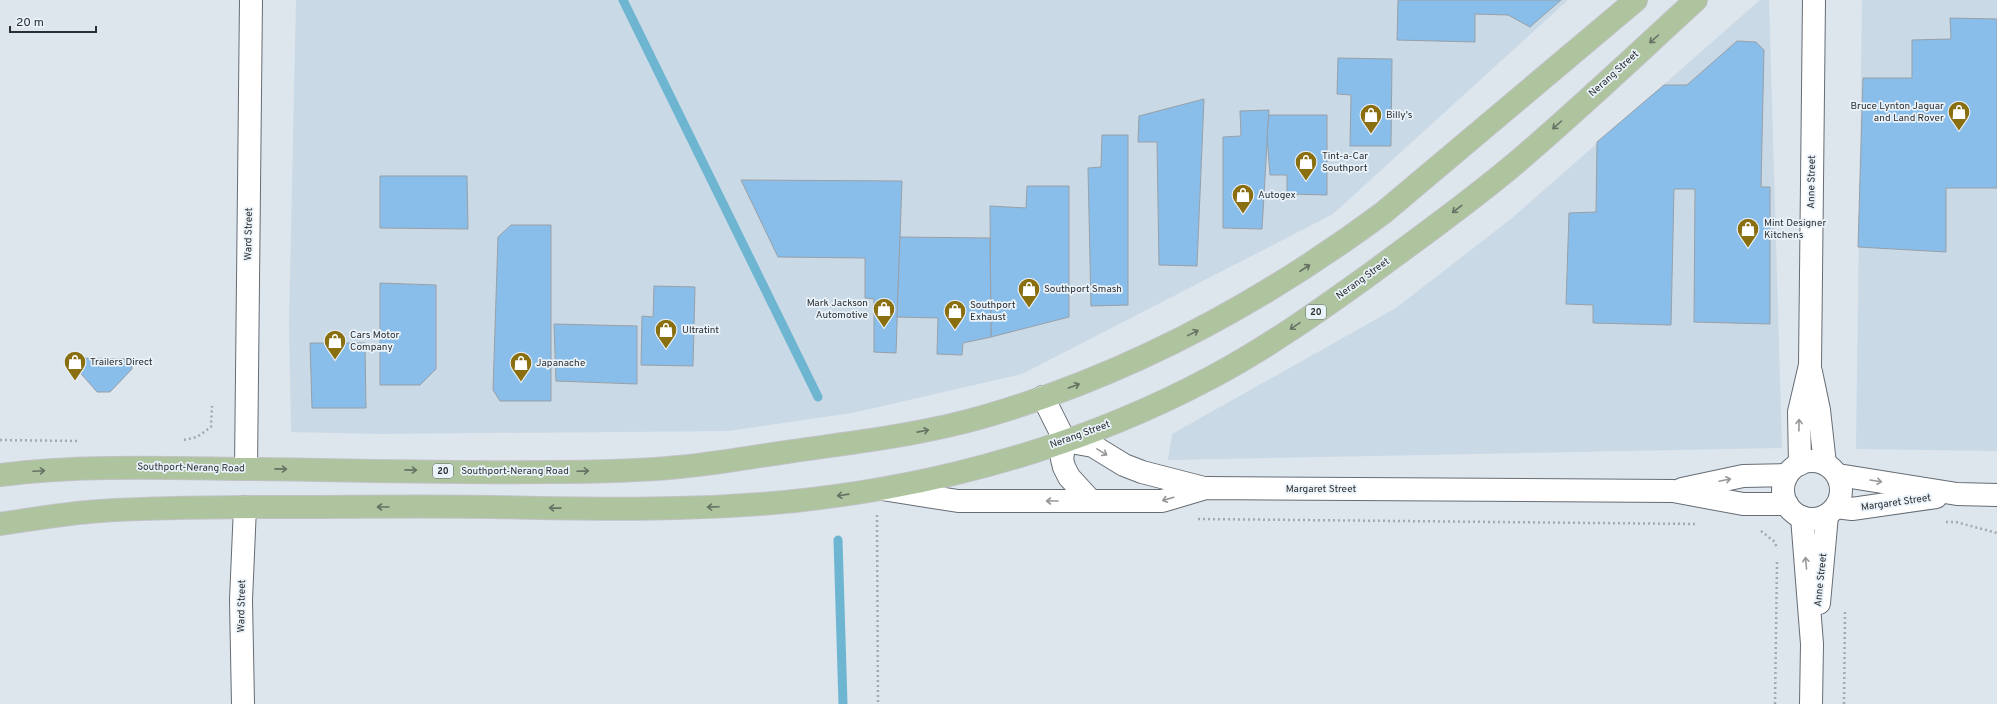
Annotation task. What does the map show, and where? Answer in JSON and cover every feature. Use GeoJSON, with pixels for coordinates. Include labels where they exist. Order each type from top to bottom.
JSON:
{"type":"FeatureCollection","features":[{"type":"Feature","properties":{"kind":"main road"},"geometry":{"type":"LineString","coordinates":[[1614,19],[1624,0]]}},
{"type":"Feature","properties":{"kind":"main road","name":"20"},"geometry":{"type":"LineString","coordinates":[[1043,398],[1132,363],[1203,328],[1274,288],[1342,244],[1383,213],[1636,0]]}},
{"type":"Feature","properties":{"kind":"main road","name":"Nerang Street"},"geometry":{"type":"LineString","coordinates":[[878,489],[965,471],[1065,441],[1134,414],[1213,376],[1257,351],[1339,297],[1420,238],[1516,163],[1696,0]]}},
{"type":"Feature","properties":{"kind":"main road","name":"Southport-Nerang Road"},"geometry":{"type":"LineString","coordinates":[[0,475],[109,467],[551,472],[680,467],[884,438],[936,428],[985,416],[1043,398]]}},
{"type":"Feature","properties":{"kind":"main road","name":"20"},"geometry":{"type":"LineString","coordinates":[[0,524],[97,511],[178,508],[429,506],[683,508],[817,498],[878,489]]}},
{"type":"Feature","properties":{"kind":"street","name":"Ward Street"},"geometry":{"type":"LineString","coordinates":[[246,469],[252,0]]}},
{"type":"Feature","properties":{"kind":"street","name":"Anne Street"},"geometry":{"type":"LineString","coordinates":[[1793,470],[1799,412],[1810,365],[1814,0]]}},
{"type":"Feature","properties":{"kind":"street","name":"Anne Street"},"geometry":{"type":"LineString","coordinates":[[1810,365],[1831,469]]}},
{"type":"Feature","properties":{"kind":"street"},"geometry":{"type":"LineString","coordinates":[[1043,398],[1065,441],[1062,459],[1064,467],[1069,477],[1091,501]]}},
{"type":"Feature","properties":{"kind":"street"},"geometry":{"type":"LineString","coordinates":[[1065,441],[1093,446],[1124,465],[1142,472],[1206,488]]}},
{"type":"Feature","properties":{"kind":"street"},"geometry":{"type":"LineString","coordinates":[[1817,461],[1831,469],[1841,491],[1831,511],[1810,519],[1795,510],[1784,495],[1784,485],[1793,470],[1817,461]]}},
{"type":"Feature","properties":{"kind":"street","name":"Margaret Street"},"geometry":{"type":"LineString","coordinates":[[1831,469],[1957,494]]}},
{"type":"Feature","properties":{"kind":"street","name":"Margaret Street"},"geometry":{"type":"LineString","coordinates":[[1673,491],[1743,476],[1793,470]]}},
{"type":"Feature","properties":{"kind":"street","name":"Margaret Street"},"geometry":{"type":"LineString","coordinates":[[878,489],[958,501],[1162,501],[1206,488],[1673,491],[1743,504],[1795,510]]}},
{"type":"Feature","properties":{"kind":"street","name":"Margaret Street"},"geometry":{"type":"LineString","coordinates":[[1831,511],[1957,494],[1997,494]]}},
{"type":"Feature","properties":{"kind":"street","name":"Ward Street"},"geometry":{"type":"LineString","coordinates":[[242,704],[241,600],[245,507]]}},
{"type":"Feature","properties":{"kind":"street","name":"Anne Street"},"geometry":{"type":"LineString","coordinates":[[1795,510],[1812,644]]}},
{"type":"Feature","properties":{"kind":"street","name":"Anne Street"},"geometry":{"type":"LineString","coordinates":[[1811,704],[1812,644],[1831,511]]}},
{"type":"Feature","properties":{"kind":"path"},"geometry":{"type":"LineString","coordinates":[[180,441],[197,437],[211,427],[212,406]]}},
{"type":"Feature","properties":{"kind":"path"},"geometry":{"type":"LineString","coordinates":[[0,440],[80,441]]}},
{"type":"Feature","properties":{"kind":"path"},"geometry":{"type":"LineString","coordinates":[[878,489],[878,704]]}},
{"type":"Feature","properties":{"kind":"path"},"geometry":{"type":"LineString","coordinates":[[1194,519],[1704,524]]}},
{"type":"Feature","properties":{"kind":"path"},"geometry":{"type":"LineString","coordinates":[[1941,522],[1956,522],[1997,533]]}},
{"type":"Feature","properties":{"kind":"path"},"geometry":{"type":"LineString","coordinates":[[1757,529],[1775,542],[1778,553]]}},
{"type":"Feature","properties":{"kind":"path"},"geometry":{"type":"LineString","coordinates":[[1775,704],[1777,561]]}},
{"type":"Feature","properties":{"kind":"path"},"geometry":{"type":"LineString","coordinates":[[1844,704],[1845,610]]}},
{"type":"Feature","properties":{"kind":"shaded area"},"geometry":{"type":"Polygon","coordinates":[[[296,0],[1568,0],[1333,214],[1022,374],[852,413],[728,431],[379,434],[291,432],[289,323],[296,0]]]}},
{"type":"Feature","properties":{"kind":"shaded area"},"geometry":{"type":"Polygon","coordinates":[[[1760,0],[1769,0],[1782,448],[1168,460],[1172,434],[1396,308],[1512,218],[1760,0]]]}},
{"type":"Feature","properties":{"kind":"shaded area"},"geometry":{"type":"Polygon","coordinates":[[[1862,0],[1997,0],[1997,451],[1856,449],[1862,0]]]}},
{"type":"Feature","properties":{"kind":"building"},"geometry":{"type":"Polygon","coordinates":[[[1398,0],[1561,0],[1530,27],[1508,15],[1475,14],[1475,42],[1397,40],[1398,0]]]}},
{"type":"Feature","properties":{"kind":"building"},"geometry":{"type":"Polygon","coordinates":[[[1950,18],[1997,19],[1997,188],[1946,188],[1946,252],[1858,247],[1863,78],[1912,78],[1912,40],[1951,39],[1950,18]]]}},
{"type":"Feature","properties":{"kind":"building"},"geometry":{"type":"Polygon","coordinates":[[[1737,41],[1756,42],[1764,50],[1761,187],[1770,187],[1770,324],[1694,322],[1695,189],[1674,189],[1671,325],[1593,323],[1593,305],[1566,304],[1569,213],[1596,212],[1597,142],[1664,85],[1687,85],[1737,41]]]}},
{"type":"Feature","properties":{"kind":"building"},"geometry":{"type":"Polygon","coordinates":[[[1338,58],[1392,59],[1391,146],[1350,146],[1351,95],[1337,94],[1338,58]]]}},
{"type":"Feature","properties":{"kind":"building"},"geometry":{"type":"Polygon","coordinates":[[[1204,99],[1197,266],[1159,265],[1157,142],[1138,142],[1139,116],[1204,99]]]}},
{"type":"Feature","properties":{"kind":"building"},"geometry":{"type":"Polygon","coordinates":[[[1269,110],[1262,229],[1223,228],[1223,137],[1241,136],[1240,111],[1269,110]]]}},
{"type":"Feature","properties":{"kind":"building"},"geometry":{"type":"Polygon","coordinates":[[[1269,115],[1327,115],[1327,195],[1287,194],[1287,175],[1270,175],[1267,136],[1269,115]]]}},
{"type":"Feature","properties":{"kind":"building"},"geometry":{"type":"Polygon","coordinates":[[[1102,135],[1128,135],[1128,305],[1091,306],[1088,168],[1101,167],[1102,135]]]}},
{"type":"Feature","properties":{"kind":"building"},"geometry":{"type":"Polygon","coordinates":[[[380,176],[467,176],[468,229],[380,228],[380,176]]]}},
{"type":"Feature","properties":{"kind":"building"},"geometry":{"type":"Polygon","coordinates":[[[741,180],[902,181],[896,353],[874,352],[874,299],[865,298],[865,258],[778,257],[741,180]]]}},
{"type":"Feature","properties":{"kind":"building"},"geometry":{"type":"Polygon","coordinates":[[[1027,186],[1069,186],[1069,317],[991,337],[990,206],[1026,208],[1027,186]]]}},
{"type":"Feature","properties":{"kind":"building"},"geometry":{"type":"Polygon","coordinates":[[[511,225],[551,225],[551,401],[500,401],[493,390],[498,237],[511,225]]]}},
{"type":"Feature","properties":{"kind":"building"},"geometry":{"type":"Polygon","coordinates":[[[900,237],[990,238],[991,337],[963,343],[962,355],[937,354],[938,318],[897,317],[900,237]]]}},
{"type":"Feature","properties":{"kind":"building"},"geometry":{"type":"Polygon","coordinates":[[[380,283],[436,285],[436,369],[420,385],[380,385],[380,283]]]}},
{"type":"Feature","properties":{"kind":"building"},"geometry":{"type":"Polygon","coordinates":[[[654,286],[695,287],[693,366],[641,365],[642,316],[653,317],[654,286]]]}},
{"type":"Feature","properties":{"kind":"building"},"geometry":{"type":"Polygon","coordinates":[[[554,324],[637,326],[637,384],[556,381],[554,324]]]}},
{"type":"Feature","properties":{"kind":"building"},"geometry":{"type":"Polygon","coordinates":[[[310,343],[365,343],[366,408],[312,408],[310,343]]]}},
{"type":"Feature","properties":{"kind":"building"},"geometry":{"type":"Polygon","coordinates":[[[77,358],[132,359],[132,369],[110,392],[97,392],[77,369],[77,358]]]}},
{"type":"Feature","properties":{"kind":"waterway"},"geometry":{"type":"LineString","coordinates":[[623,0],[818,397]]}},
{"type":"Feature","properties":{"kind":"waterway"},"geometry":{"type":"LineString","coordinates":[[838,540],[843,704]]}},
{"type":"Feature","properties":{"kind":"place","name":"Bruce Lynton Jaguar and Land Rover"},"geometry":{"type":"Point","coordinates":[1959,132]}},
{"type":"Feature","properties":{"kind":"place","name":"Billy's"},"geometry":{"type":"Point","coordinates":[1371,134]}},
{"type":"Feature","properties":{"kind":"place","name":"Tint-a-Car Southport"},"geometry":{"type":"Point","coordinates":[1306,182]}},
{"type":"Feature","properties":{"kind":"place","name":"Autogex"},"geometry":{"type":"Point","coordinates":[1243,214]}},
{"type":"Feature","properties":{"kind":"place","name":"Mint Designer Kitchens"},"geometry":{"type":"Point","coordinates":[1748,248]}},
{"type":"Feature","properties":{"kind":"place","name":"Southport Smash"},"geometry":{"type":"Point","coordinates":[1029,308]}},
{"type":"Feature","properties":{"kind":"place","name":"Mark Jackson Automotive"},"geometry":{"type":"Point","coordinates":[884,328]}},
{"type":"Feature","properties":{"kind":"place","name":"Southport Exhaust"},"geometry":{"type":"Point","coordinates":[955,330]}},
{"type":"Feature","properties":{"kind":"place","name":"Ultratint"},"geometry":{"type":"Point","coordinates":[666,350]}},
{"type":"Feature","properties":{"kind":"place","name":"Cars Motor Company"},"geometry":{"type":"Point","coordinates":[335,360]}},
{"type":"Feature","properties":{"kind":"place","name":"Trailers Direct"},"geometry":{"type":"Point","coordinates":[75,382]}},
{"type":"Feature","properties":{"kind":"place","name":"Japanache"},"geometry":{"type":"Point","coordinates":[521,382]}}]}
